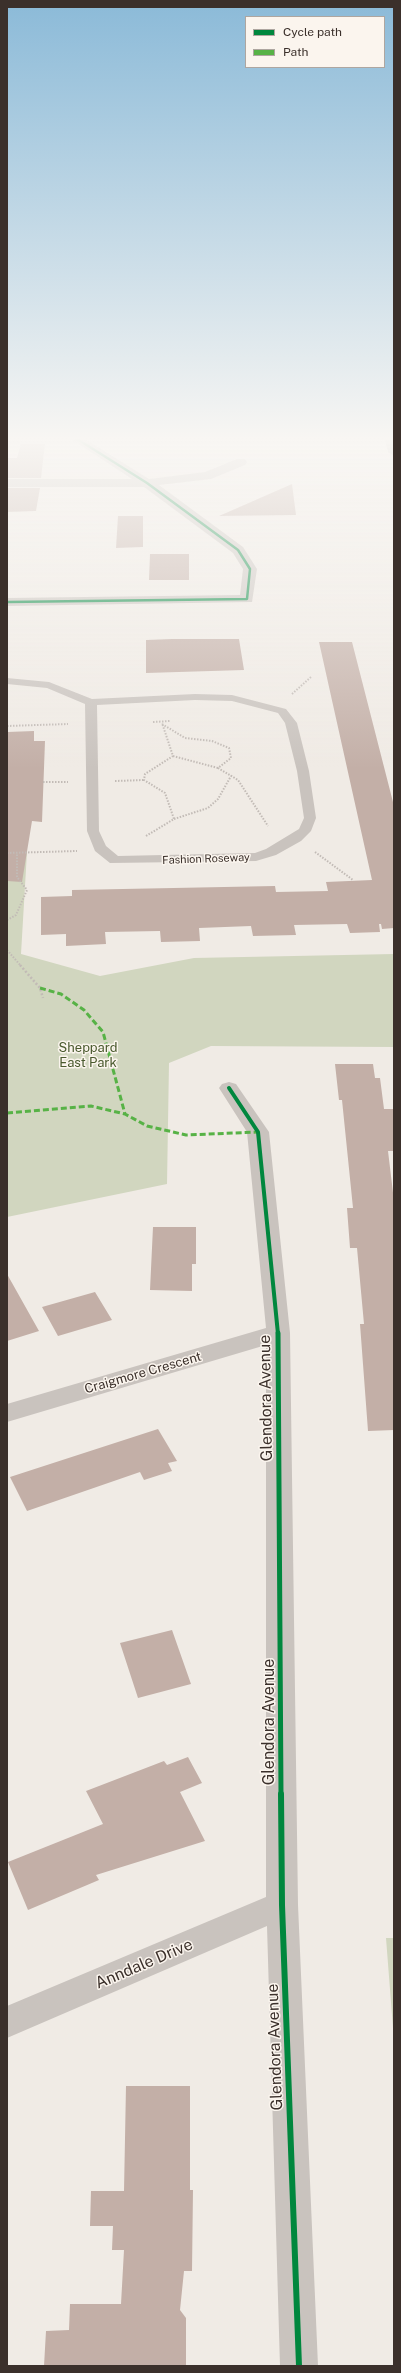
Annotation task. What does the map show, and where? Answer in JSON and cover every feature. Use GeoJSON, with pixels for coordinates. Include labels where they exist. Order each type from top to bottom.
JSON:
{"type":"FeatureCollection","features":[{"type":"Feature","properties":{"kind":"street"},"geometry":{"type":"LineString","coordinates":[[7,602],[247,599],[250,569],[235,548]]}},
{"type":"Feature","properties":{"kind":"street","name":"Glendora Avenue"},"geometry":{"type":"LineString","coordinates":[[229,1088],[258,1132],[278,1333],[282,1905],[299,2366]]}},
{"type":"Feature","properties":{"kind":"street","name":"Craigmore Crescent"},"geometry":{"type":"LineString","coordinates":[[7,1413],[278,1333]]}},
{"type":"Feature","properties":{"kind":"street","name":"Anndale Drive"},"geometry":{"type":"LineString","coordinates":[[7,2022],[282,1905]]}},
{"type":"Feature","properties":{"kind":"lane","name":"Fashion Roseway"},"geometry":{"type":"LineString","coordinates":[[7,681],[49,685],[91,702],[160,700],[195,697],[232,698],[282,711],[291,723],[303,771],[310,818],[305,831],[297,838],[271,852],[256,857],[115,860],[100,848]]}},
{"type":"Feature","properties":{"kind":"lane"},"geometry":{"type":"LineString","coordinates":[[91,702],[93,831],[100,848]]}},
{"type":"Feature","properties":{"kind":"path"},"geometry":{"type":"LineString","coordinates":[[160,700],[162,723],[173,756]]}},
{"type":"Feature","properties":{"kind":"path"},"geometry":{"type":"LineString","coordinates":[[162,723],[185,738],[212,741],[229,748],[231,758],[218,768]]}},
{"type":"Feature","properties":{"kind":"path"},"geometry":{"type":"LineString","coordinates":[[174,819],[165,793],[144,780],[145,774],[173,756],[218,768],[238,780],[271,830],[297,838],[353,880]]}},
{"type":"Feature","properties":{"kind":"path"},"geometry":{"type":"LineString","coordinates":[[7,853],[73,851],[100,848],[135,841],[157,831],[174,819],[208,808],[218,799],[232,776]]}},
{"type":"Feature","properties":{"kind":"path"},"geometry":{"type":"LineString","coordinates":[[7,920],[16,915],[27,890],[17,877],[17,853]]}},
{"type":"Feature","properties":{"kind":"path"},"geometry":{"type":"LineString","coordinates":[[7,950],[40,988],[43,998]]}},
{"type":"Feature","properties":{"kind":"green space","name":"Sheppard East Park"},"geometry":{"type":"Polygon","coordinates":[[[7,851],[27,852],[21,954],[100,976],[194,958],[394,954],[394,1047],[211,1046],[169,1063],[167,1184],[7,1217],[7,851]]]}},
{"type":"Feature","properties":{"kind":"green space"},"geometry":{"type":"Polygon","coordinates":[[[386,1938],[394,1938],[394,2041],[386,1938]]]}},
{"type":"Feature","properties":{"kind":"building"},"geometry":{"type":"Polygon","coordinates":[[[150,554],[189,554],[189,580],[149,580],[150,554]]]}},
{"type":"Feature","properties":{"kind":"building"},"geometry":{"type":"Polygon","coordinates":[[[239,639],[244,670],[146,673],[146,640],[239,639]]]}},
{"type":"Feature","properties":{"kind":"building"},"geometry":{"type":"Polygon","coordinates":[[[319,642],[352,642],[394,806],[394,928],[382,929],[381,924],[379,924],[380,932],[350,933],[347,924],[294,925],[296,935],[253,936],[251,926],[199,928],[200,941],[161,942],[160,931],[105,932],[106,944],[66,946],[66,934],[41,935],[41,897],[72,896],[72,890],[275,886],[276,892],[328,891],[326,882],[372,880],[319,642]]]}},
{"type":"Feature","properties":{"kind":"building"},"geometry":{"type":"Polygon","coordinates":[[[34,731],[34,741],[45,741],[42,822],[32,821],[22,882],[7,881],[7,732],[34,731]]]}},
{"type":"Feature","properties":{"kind":"building"},"geometry":{"type":"Polygon","coordinates":[[[335,1064],[373,1064],[375,1078],[380,1078],[384,1109],[394,1109],[394,1151],[388,1151],[394,1201],[394,1430],[368,1431],[360,1324],[364,1324],[357,1248],[350,1248],[347,1208],[353,1208],[342,1100],[339,1100],[335,1064]]]}},
{"type":"Feature","properties":{"kind":"building"},"geometry":{"type":"Polygon","coordinates":[[[153,1227],[196,1227],[196,1264],[192,1264],[192,1291],[150,1290],[153,1227]]]}},
{"type":"Feature","properties":{"kind":"building"},"geometry":{"type":"Polygon","coordinates":[[[7,1274],[39,1331],[7,1341],[7,1274]]]}},
{"type":"Feature","properties":{"kind":"building"},"geometry":{"type":"Polygon","coordinates":[[[95,1292],[112,1320],[58,1336],[42,1307],[95,1292]]]}},
{"type":"Feature","properties":{"kind":"building"},"geometry":{"type":"Polygon","coordinates":[[[158,1429],[177,1461],[168,1463],[172,1471],[144,1480],[140,1472],[27,1511],[10,1477],[158,1429]]]}},
{"type":"Feature","properties":{"kind":"building"},"geometry":{"type":"Polygon","coordinates":[[[172,1630],[191,1684],[138,1698],[120,1643],[172,1630]]]}},
{"type":"Feature","properties":{"kind":"building"},"geometry":{"type":"Polygon","coordinates":[[[188,1757],[202,1783],[180,1792],[205,1841],[96,1875],[99,1880],[28,1910],[8,1862],[103,1824],[86,1791],[164,1761],[167,1765],[188,1757]]]}},
{"type":"Feature","properties":{"kind":"building"},"geometry":{"type":"Polygon","coordinates":[[[126,2086],[190,2086],[190,2190],[193,2190],[192,2271],[184,2271],[180,2310],[186,2318],[186,2366],[44,2366],[46,2331],[69,2330],[70,2304],[121,2304],[124,2250],[112,2250],[113,2226],[90,2226],[91,2191],[124,2191],[126,2086]]]}},
{"type":"Feature","properties":{"kind":"marked path"},"geometry":{"type":"LineString","coordinates":[[40,988],[61,994],[84,1010],[103,1032],[125,1114]]}},
{"type":"Feature","properties":{"kind":"marked path"},"geometry":{"type":"LineString","coordinates":[[7,1113],[91,1106],[125,1114],[147,1126],[186,1135],[258,1132]]}},
{"type":"Feature","properties":{"kind":"cycle path"},"geometry":{"type":"LineString","coordinates":[[7,602],[247,599],[250,569],[235,548]]}},
{"type":"Feature","properties":{"kind":"cycle path"},"geometry":{"type":"LineString","coordinates":[[229,1088],[258,1132],[278,1333],[282,1905],[299,2366]]}}]}
